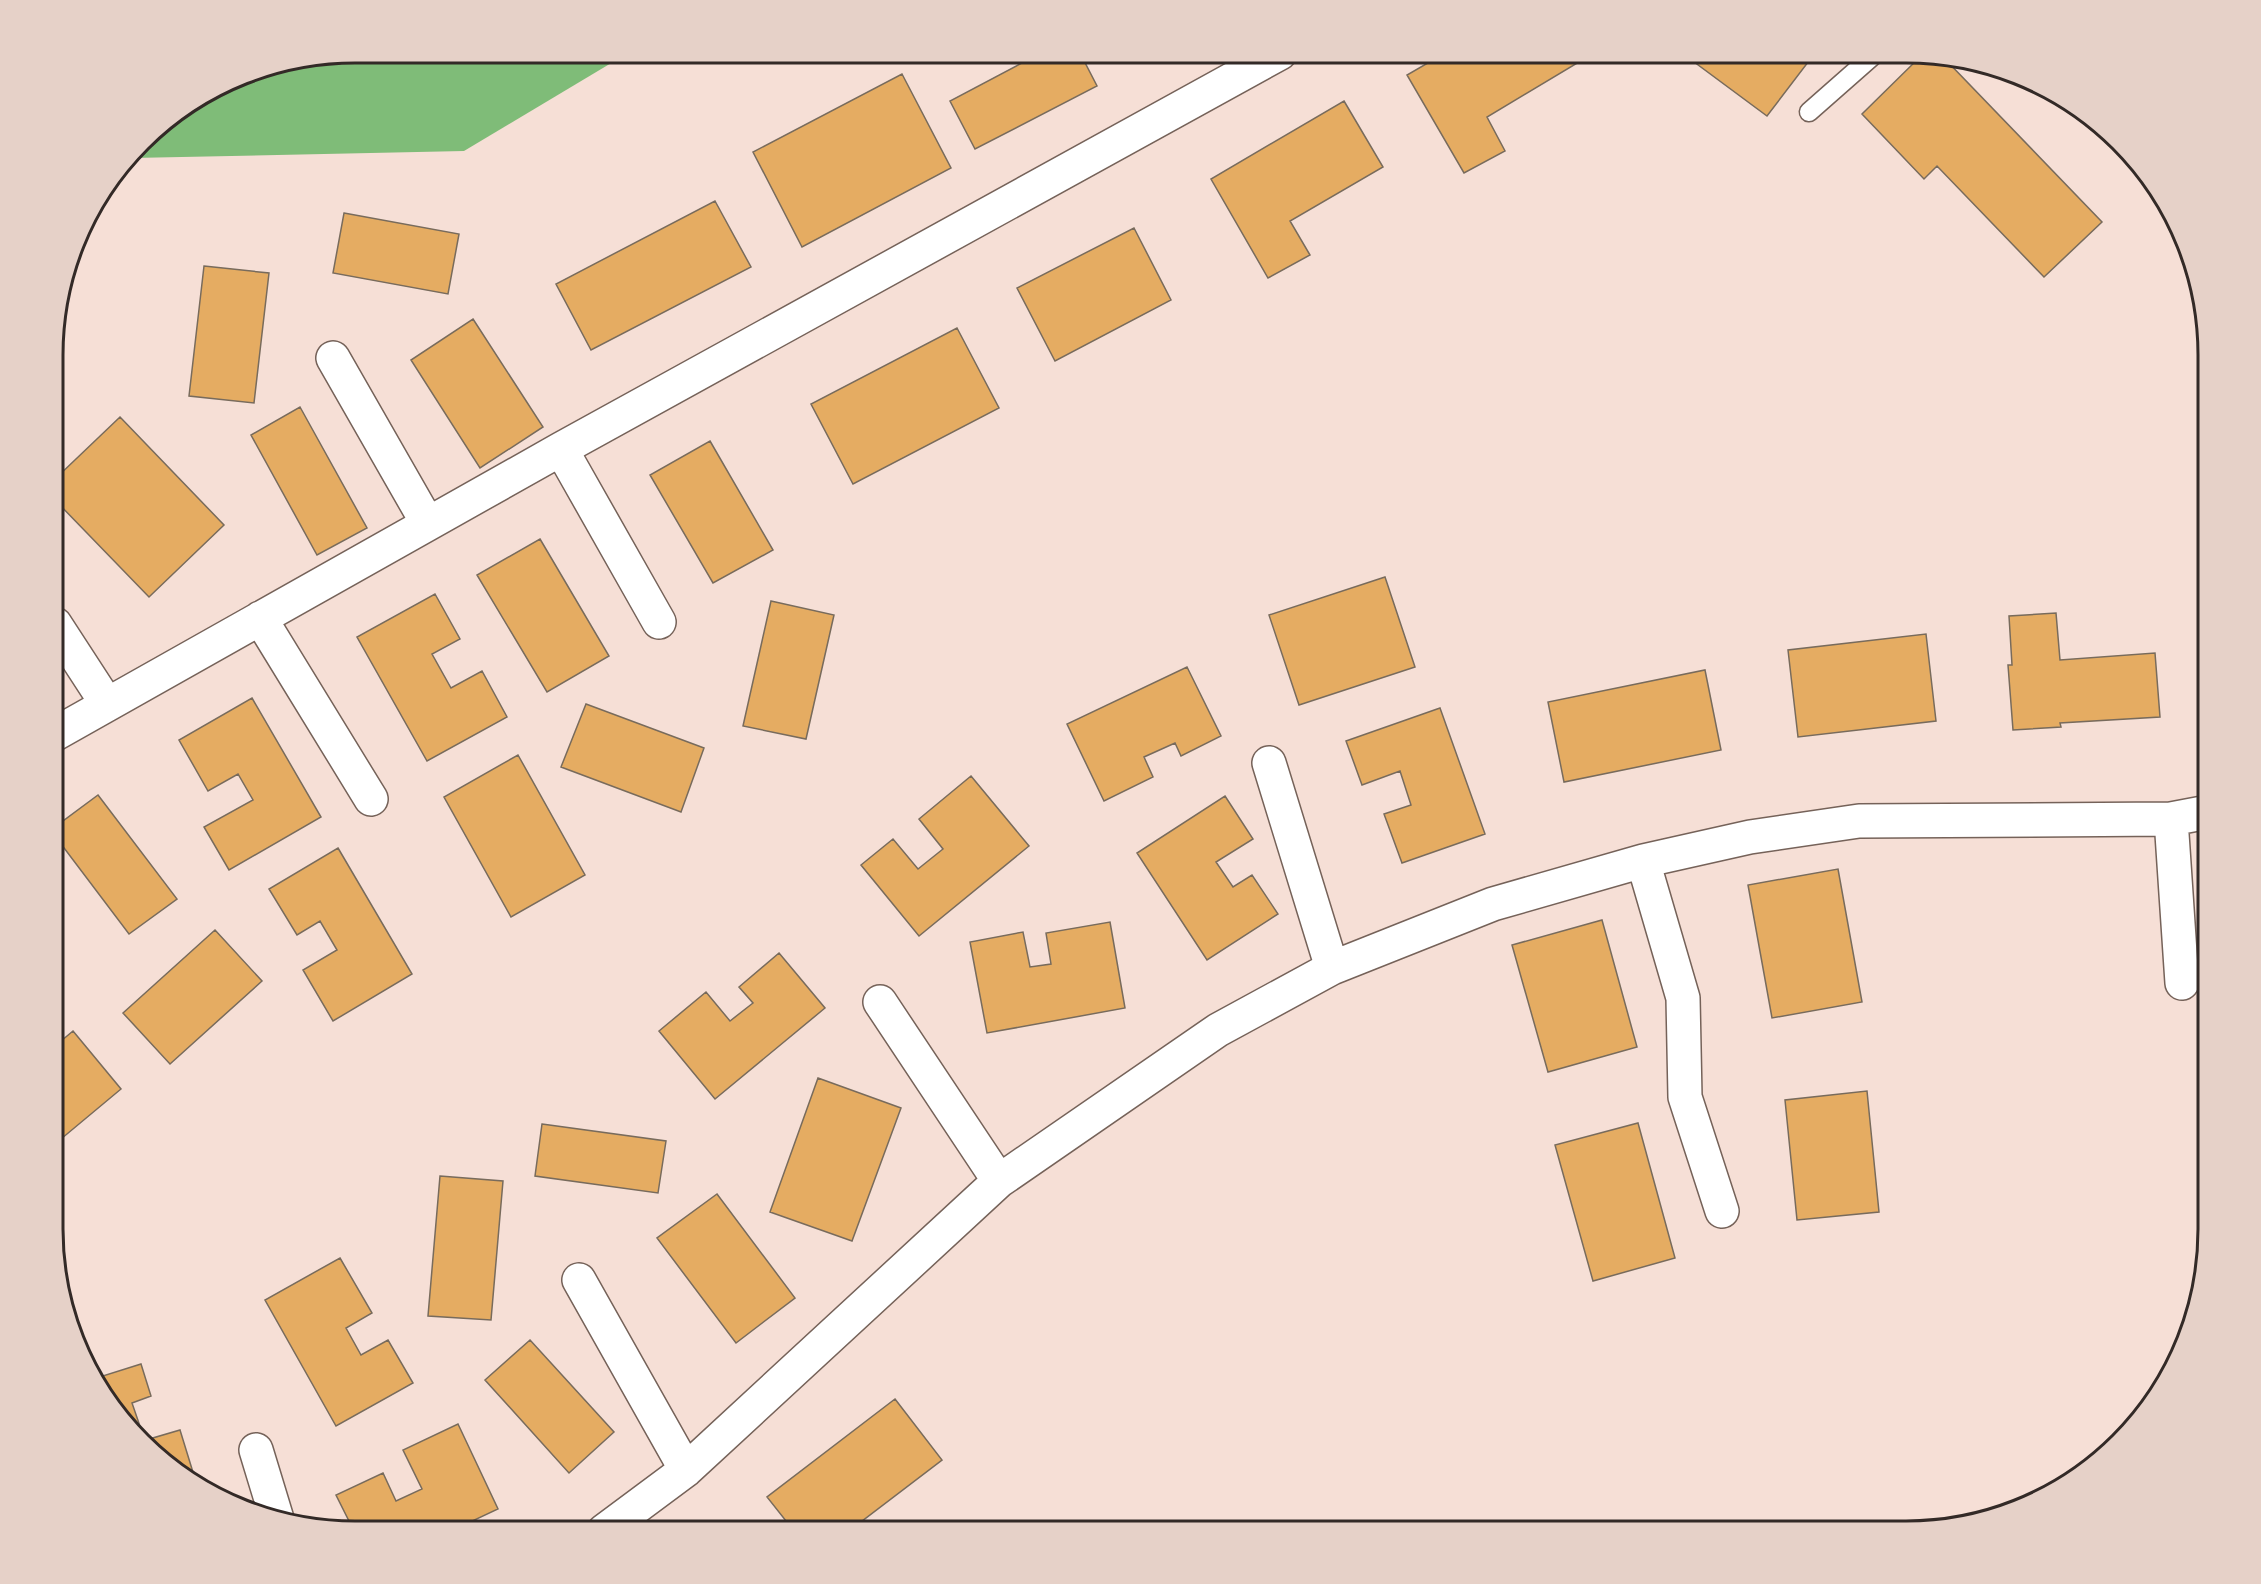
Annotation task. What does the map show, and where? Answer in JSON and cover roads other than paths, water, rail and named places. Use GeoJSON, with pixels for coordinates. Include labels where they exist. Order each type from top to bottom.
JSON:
{"type":"FeatureCollection","features":[{"type":"Feature","properties":{"kind":"street"},"geometry":{"type":"LineString","coordinates":[[63,729],[561,449],[1262,63]]}},
{"type":"Feature","properties":{"kind":"street"},"geometry":{"type":"LineString","coordinates":[[333,358],[428,524]]}},
{"type":"Feature","properties":{"kind":"street"},"geometry":{"type":"LineString","coordinates":[[561,449],[659,622]]}},
{"type":"Feature","properties":{"kind":"street"},"geometry":{"type":"LineString","coordinates":[[260,618],[371,799]]}},
{"type":"Feature","properties":{"kind":"street"},"geometry":{"type":"LineString","coordinates":[[63,636],[107,704]]}},
{"type":"Feature","properties":{"kind":"street"},"geometry":{"type":"LineString","coordinates":[[1269,763],[1332,968]]}},
{"type":"Feature","properties":{"kind":"street"},"geometry":{"type":"LineString","coordinates":[[617,1521],[686,1470],[999,1181],[1218,1030],[1332,968],[1493,904],[1643,861],[1750,837],[1859,821],[2171,819],[2198,814]]}},
{"type":"Feature","properties":{"kind":"street"},"geometry":{"type":"LineString","coordinates":[[2171,819],[2182,983]]}},
{"type":"Feature","properties":{"kind":"street"},"geometry":{"type":"LineString","coordinates":[[1643,861],[1683,998],[1685,1098],[1722,1211]]}},
{"type":"Feature","properties":{"kind":"street"},"geometry":{"type":"LineString","coordinates":[[880,1002],[999,1181]]}},
{"type":"Feature","properties":{"kind":"street"},"geometry":{"type":"LineString","coordinates":[[579,1281],[686,1470]]}},
{"type":"Feature","properties":{"kind":"street"},"geometry":{"type":"LineString","coordinates":[[256,1450],[274,1510]]}},
{"type":"Feature","properties":{"kind":"lane"},"geometry":{"type":"LineString","coordinates":[[1809,112],[1865,63]]}}]}
